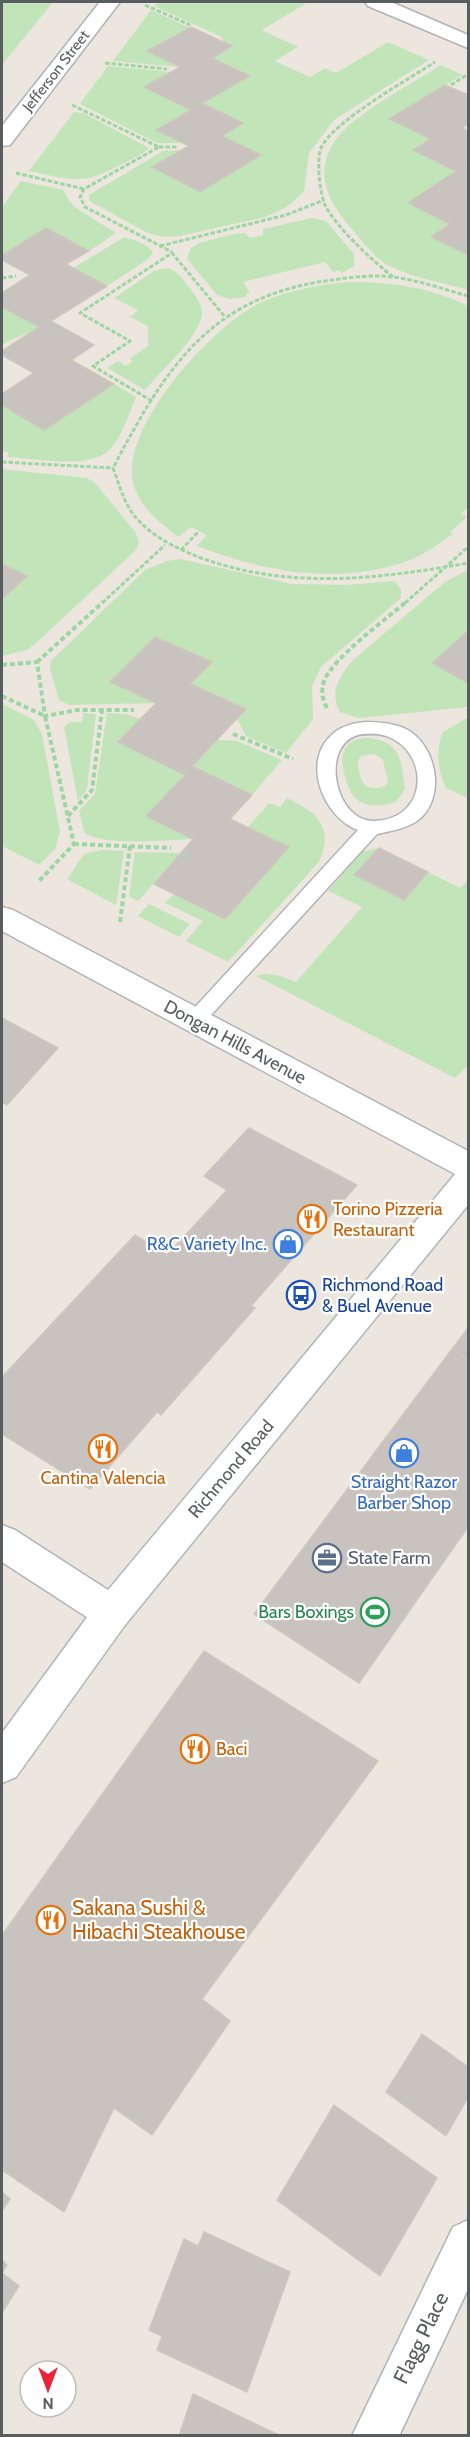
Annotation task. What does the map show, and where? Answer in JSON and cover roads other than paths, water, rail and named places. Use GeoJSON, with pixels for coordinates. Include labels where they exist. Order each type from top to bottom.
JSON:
{"type":"FeatureCollection","features":[{"type":"Feature","properties":{"kind":"street","name":"Jefferson Street"},"geometry":{"type":"LineString","coordinates":[[2,140],[110,2]]}},
{"type":"Feature","properties":{"kind":"street"},"geometry":{"type":"LineString","coordinates":[[375,2],[468,42]]}},
{"type":"Feature","properties":{"kind":"street","name":"Dongan Hills Avenue"},"geometry":{"type":"LineString","coordinates":[[2,918],[468,1166]]}},
{"type":"Feature","properties":{"kind":"street","name":"Richmond Road"},"geometry":{"type":"LineString","coordinates":[[2,1764],[112,1613],[468,1182]]}},
{"type":"Feature","properties":{"kind":"street"},"geometry":{"type":"LineString","coordinates":[[2,1542],[112,1613]]}},
{"type":"Feature","properties":{"kind":"street","name":"Flagg Place"},"geometry":{"type":"LineString","coordinates":[[375,2436],[468,2242]]}},
{"type":"Feature","properties":{"kind":"lane"},"geometry":{"type":"LineString","coordinates":[[194,1021],[371,828],[399,823],[415,813],[424,799],[425,770],[421,754],[414,744],[401,734],[385,728],[356,729],[344,735],[334,744],[328,761],[330,792],[337,807],[351,819],[371,828]]}},
{"type":"Feature","properties":{"kind":"place","name":"Torino Pizzeria Restaurant"},"geometry":{"type":"Point","coordinates":[312,1219]}},
{"type":"Feature","properties":{"kind":"place","name":"R&C Variety Inc."},"geometry":{"type":"Point","coordinates":[288,1244]}},
{"type":"Feature","properties":{"kind":"place","name":"Richmond Road & Buel Avenue"},"geometry":{"type":"Point","coordinates":[301,1295]}},
{"type":"Feature","properties":{"kind":"place","name":"Cantina Valencia"},"geometry":{"type":"Point","coordinates":[103,1449]}},
{"type":"Feature","properties":{"kind":"place","name":"Straight Razor Barber Shop"},"geometry":{"type":"Point","coordinates":[404,1453]}},
{"type":"Feature","properties":{"kind":"place","name":"State Farm"},"geometry":{"type":"Point","coordinates":[327,1558]}},
{"type":"Feature","properties":{"kind":"place","name":"Bars Boxings"},"geometry":{"type":"Point","coordinates":[375,1612]}},
{"type":"Feature","properties":{"kind":"place","name":"Baci"},"geometry":{"type":"Point","coordinates":[195,1749]}},
{"type":"Feature","properties":{"kind":"place","name":"Sakana Sushi & Hibachi Steakhouse"},"geometry":{"type":"Point","coordinates":[51,1920]}}]}
